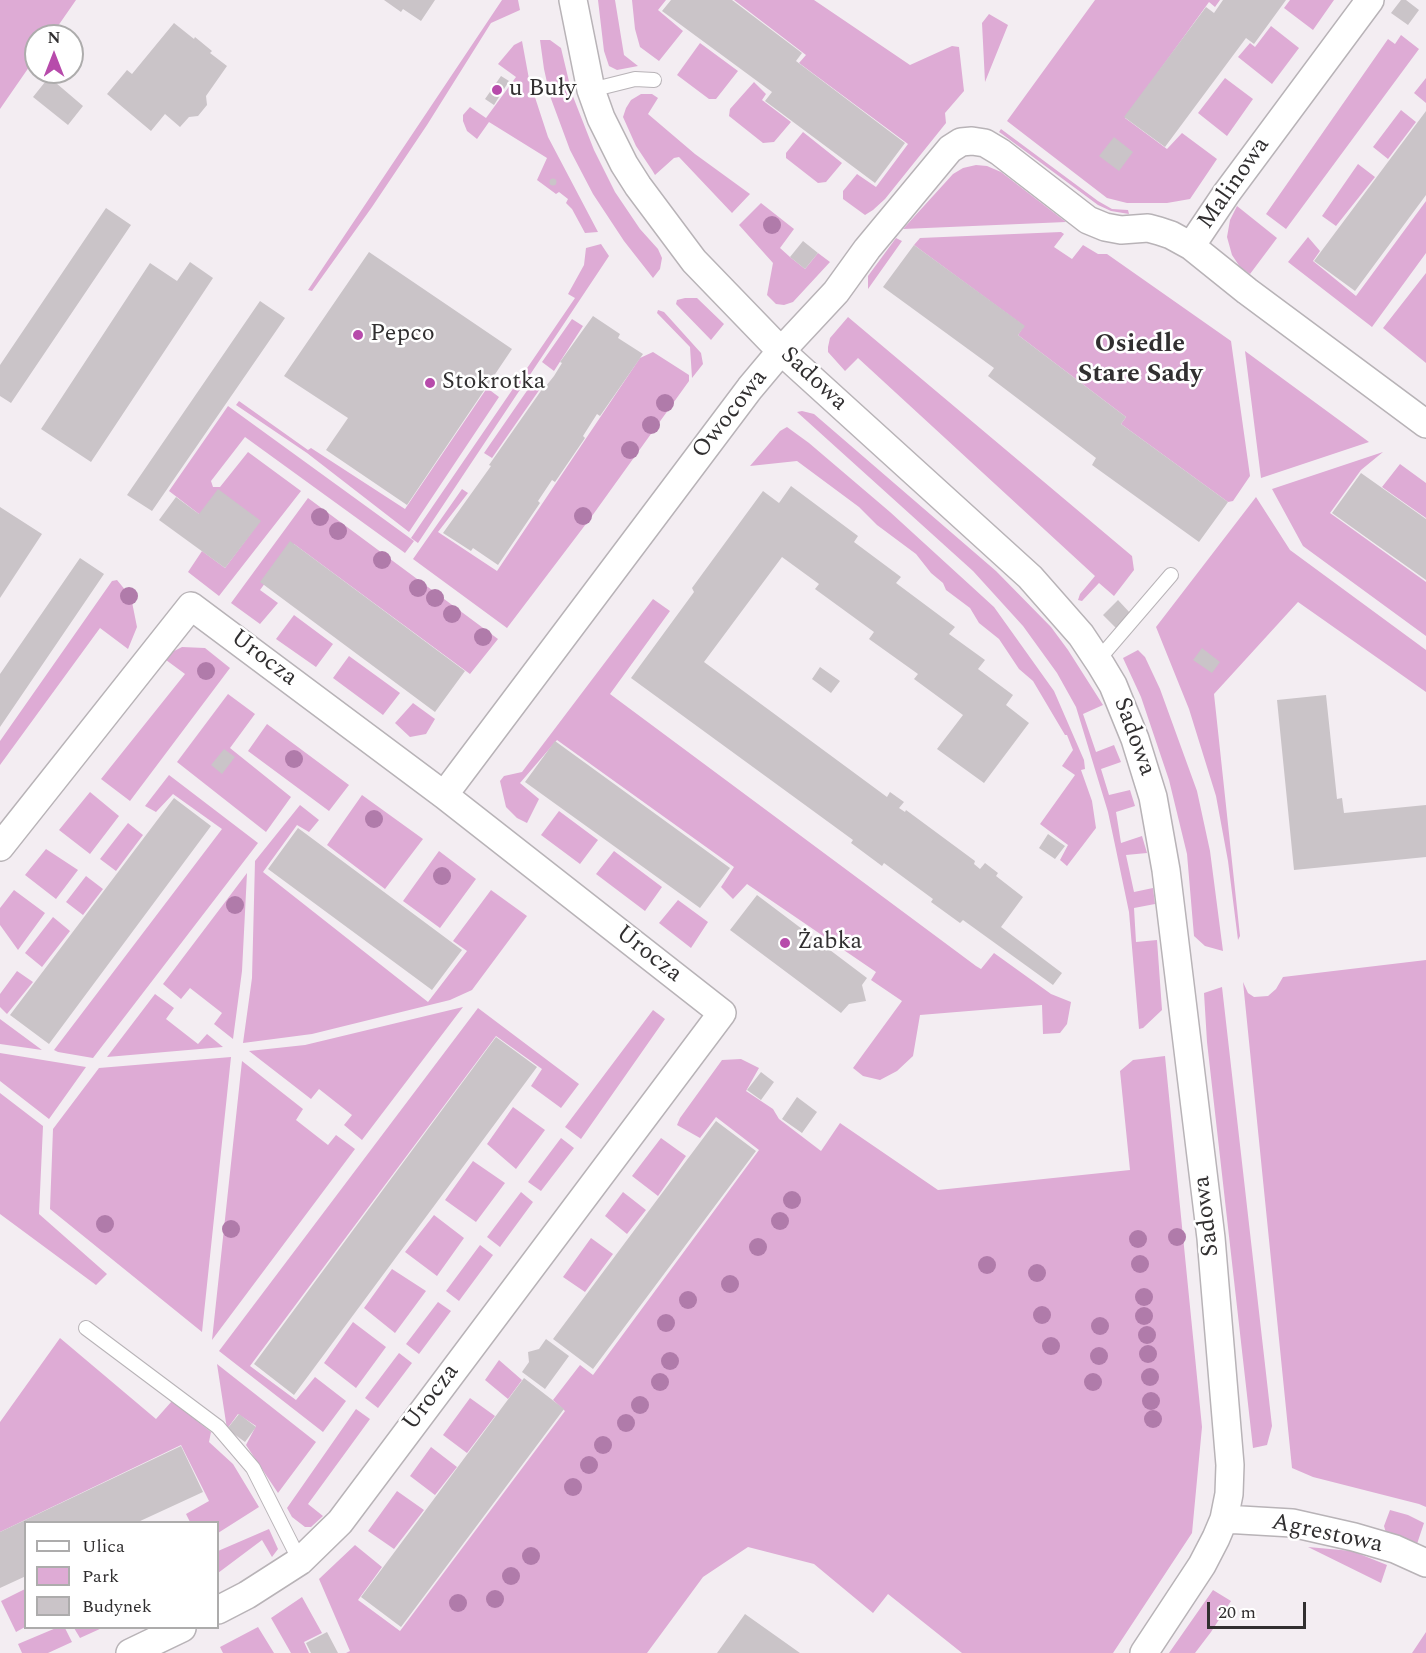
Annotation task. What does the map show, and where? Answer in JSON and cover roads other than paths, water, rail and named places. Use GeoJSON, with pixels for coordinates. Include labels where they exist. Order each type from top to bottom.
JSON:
{"type":"FeatureCollection","features":[{"type":"Feature","properties":{"kind":"street","name":"Sadowa"},"geometry":{"type":"LineString","coordinates":[[573,0],[591,90],[601,118],[624,164],[694,261],[781,351],[1030,577],[1082,635],[1113,685],[1135,739],[1154,797],[1163,847],[1213,1260],[1229,1442],[1229,1494],[1224,1519],[1202,1565],[1144,1653]]}},
{"type":"Feature","properties":{"kind":"street","name":"Malinowa"},"geometry":{"type":"LineString","coordinates":[[1370,0],[1226,194],[1191,246],[1247,291],[1426,424]]}},
{"type":"Feature","properties":{"kind":"street","name":"Owocowa"},"geometry":{"type":"LineString","coordinates":[[444,795],[750,388],[781,351],[837,292],[867,249],[951,149],[961,142],[985,143],[1088,220],[1121,230],[1148,228],[1171,235],[1191,246]]}},
{"type":"Feature","properties":{"kind":"street","name":"Urocza"},"geometry":{"type":"LineString","coordinates":[[0,847],[191,606],[444,795],[722,1012],[340,1522],[300,1561],[219,1609]]}},
{"type":"Feature","properties":{"kind":"street","name":"Agrestowa"},"geometry":{"type":"LineString","coordinates":[[1224,1519],[1292,1523],[1395,1549],[1426,1563]]}},
{"type":"Feature","properties":{"kind":"street"},"geometry":{"type":"LineString","coordinates":[[130,1653],[180,1629]]}},
{"type":"Feature","properties":{"kind":"lane"},"geometry":{"type":"LineString","coordinates":[[591,90],[635,79],[654,80]]}},
{"type":"Feature","properties":{"kind":"lane"},"geometry":{"type":"LineString","coordinates":[[1098,660],[1171,575]]}},
{"type":"Feature","properties":{"kind":"lane"},"geometry":{"type":"LineString","coordinates":[[86,1328],[218,1427],[253,1468],[300,1561]]}},
{"type":"Feature","properties":{"kind":"place","name":"u Buły"},"geometry":{"type":"Point","coordinates":[497,90]}},
{"type":"Feature","properties":{"kind":"place","name":"Pepco"},"geometry":{"type":"Point","coordinates":[358,335]}},
{"type":"Feature","properties":{"kind":"place","name":"Stokrotka"},"geometry":{"type":"Point","coordinates":[430,383]}},
{"type":"Feature","properties":{"kind":"place","name":"Żabka"},"geometry":{"type":"Point","coordinates":[785,943]}},
{"type":"Feature","properties":{"kind":"district","name":"Osiedle Stare Sady"},"geometry":{"type":"Point","coordinates":[1140,361]}}]}
